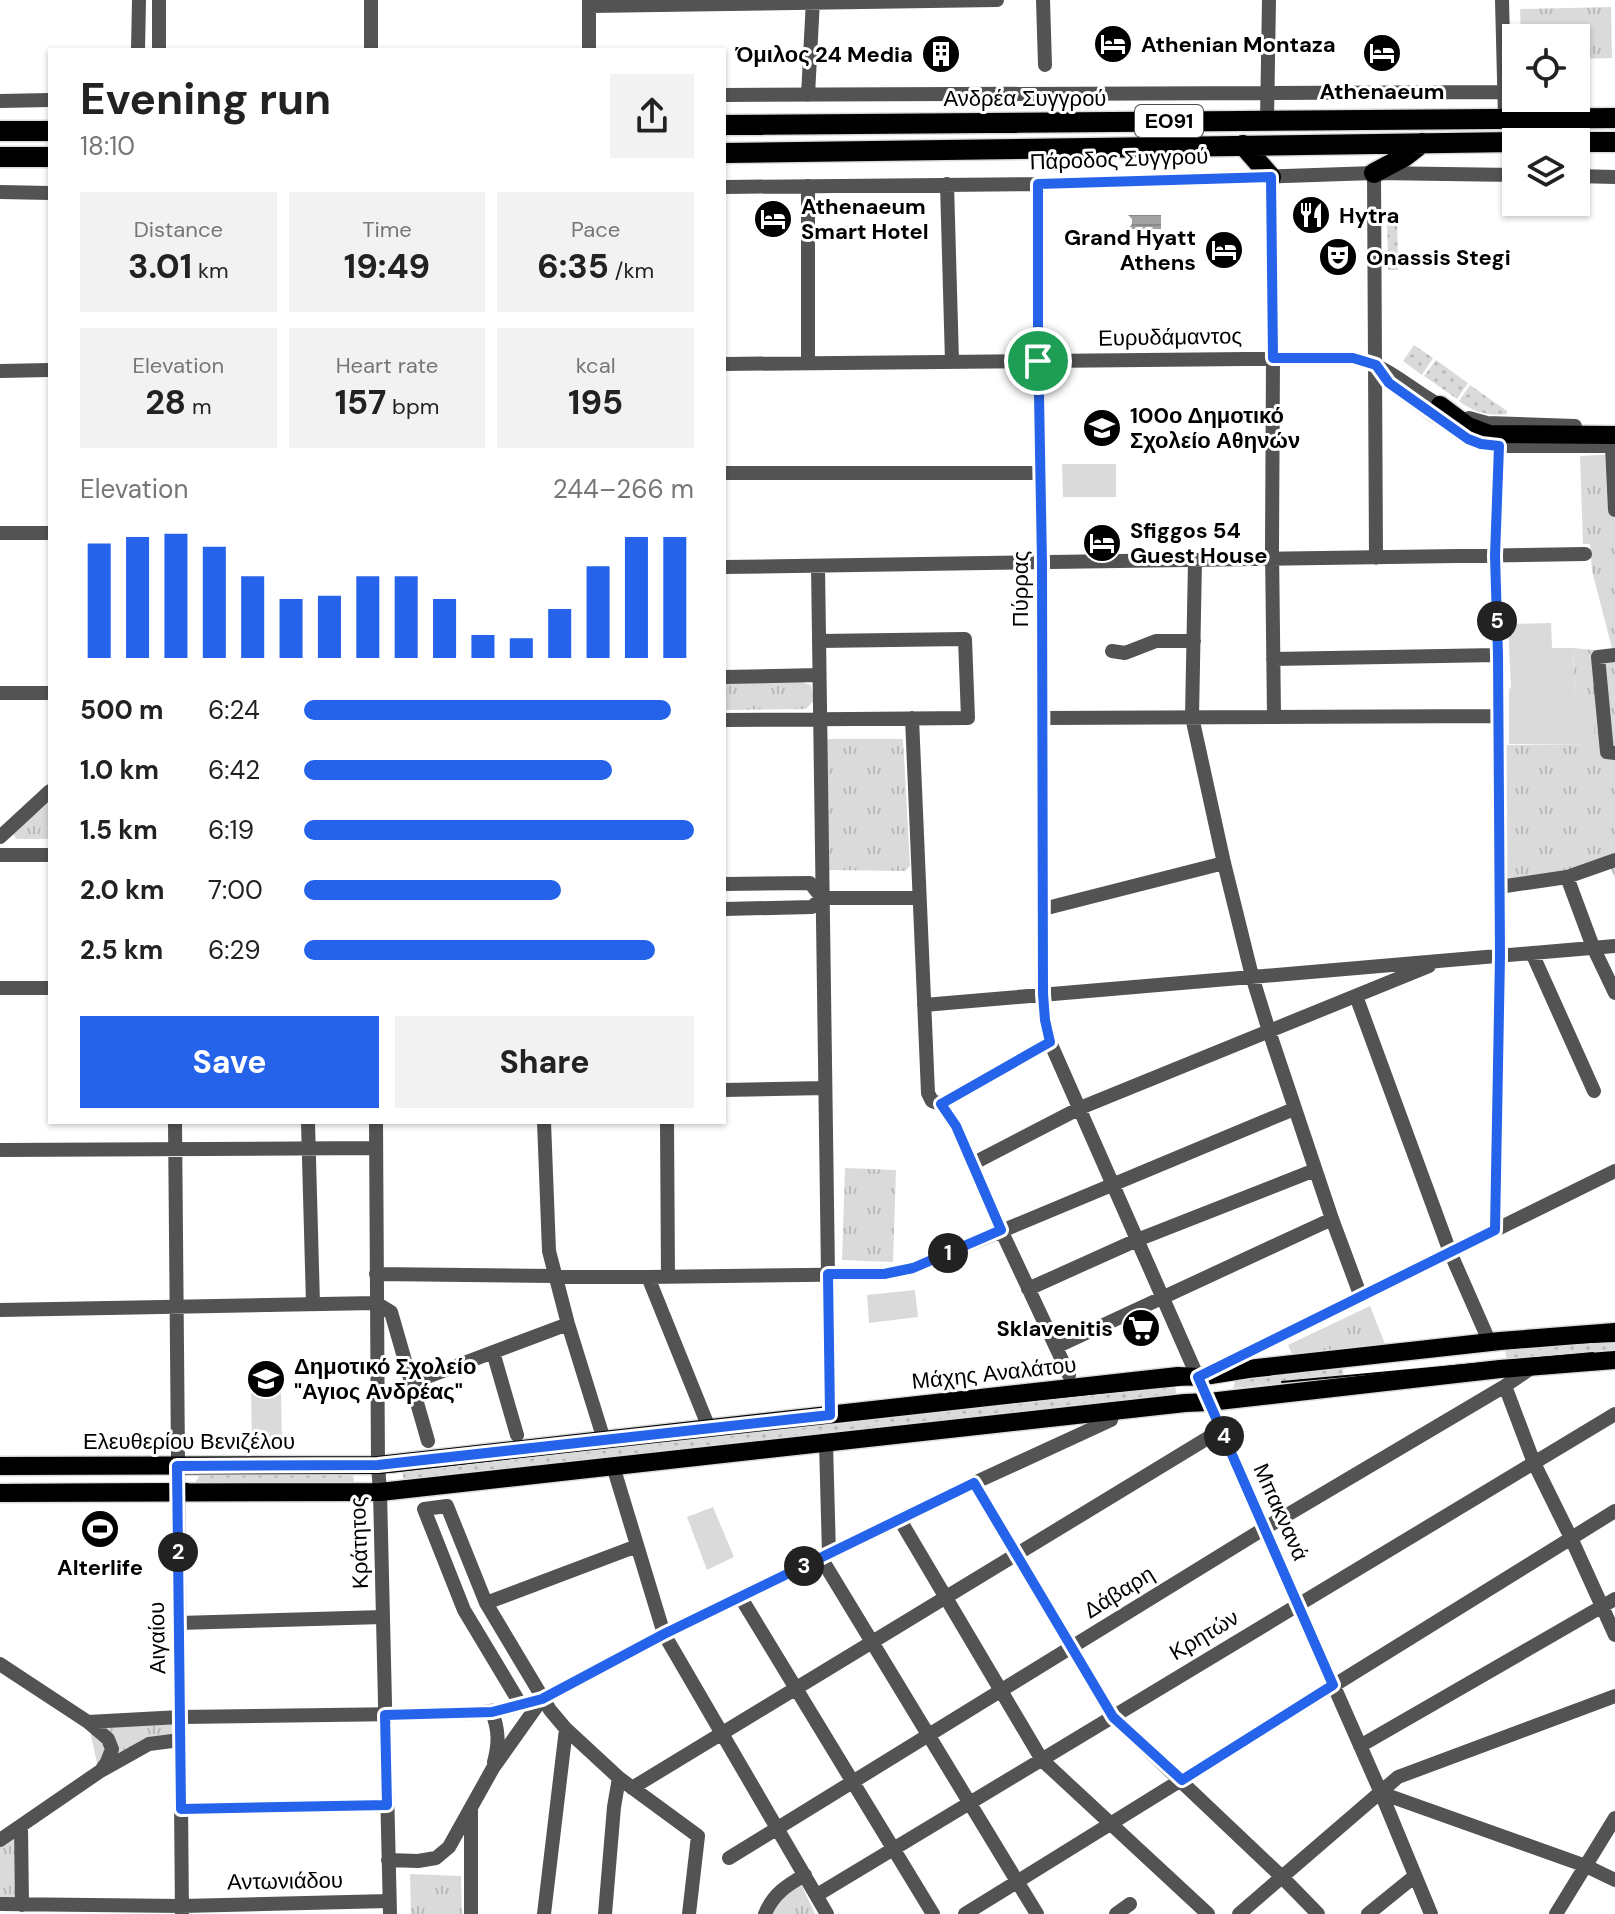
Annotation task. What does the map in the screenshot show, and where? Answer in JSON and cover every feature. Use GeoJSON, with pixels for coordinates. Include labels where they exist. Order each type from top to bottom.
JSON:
{"type":"FeatureCollection","features":[{"type":"Feature","properties":{"kind":"highway","name":"Ανδρέα Συγγρού"},"geometry":{"type":"LineString","coordinates":[[726,125],[1615,118]]}},
{"type":"Feature","properties":{"kind":"highway"},"geometry":{"type":"LineString","coordinates":[[0,131],[48,131]]}},
{"type":"Feature","properties":{"kind":"highway","name":"ΕΟ91"},"geometry":{"type":"LineString","coordinates":[[726,153],[1502,142]]}},
{"type":"Feature","properties":{"kind":"highway"},"geometry":{"type":"LineString","coordinates":[[1590,142],[1615,142]]}},
{"type":"Feature","properties":{"kind":"highway"},"geometry":{"type":"LineString","coordinates":[[1374,173],[1422,143]]}},
{"type":"Feature","properties":{"kind":"highway"},"geometry":{"type":"LineString","coordinates":[[1243,145],[1271,177]]}},
{"type":"Feature","properties":{"kind":"highway"},"geometry":{"type":"LineString","coordinates":[[0,157],[48,157]]}},
{"type":"Feature","properties":{"kind":"main road"},"geometry":{"type":"LineString","coordinates":[[1440,405],[1468,426],[1489,434],[1614,443]]}},
{"type":"Feature","properties":{"kind":"main road","name":"Μάχης Αναλάτου"},"geometry":{"type":"LineString","coordinates":[[378,1465],[1162,1378],[1198,1377],[1263,1367],[1615,1332]]}},
{"type":"Feature","properties":{"kind":"main road"},"geometry":{"type":"LineString","coordinates":[[0,1493],[380,1492],[1185,1403],[1615,1360]]}},
{"type":"Feature","properties":{"kind":"main road","name":"Ελευθερίου Βενιζέλου"},"geometry":{"type":"LineString","coordinates":[[0,1466],[378,1465]]}},
{"type":"Feature","properties":{"kind":"street"},"geometry":{"type":"LineString","coordinates":[[138,48],[139,0]]}},
{"type":"Feature","properties":{"kind":"street"},"geometry":{"type":"LineString","coordinates":[[147,0],[147,48]]}},
{"type":"Feature","properties":{"kind":"street"},"geometry":{"type":"LineString","coordinates":[[159,0],[159,48]]}},
{"type":"Feature","properties":{"kind":"street"},"geometry":{"type":"LineString","coordinates":[[371,0],[371,48]]}},
{"type":"Feature","properties":{"kind":"street"},"geometry":{"type":"LineString","coordinates":[[589,48],[589,3],[997,0]]}},
{"type":"Feature","properties":{"kind":"street"},"geometry":{"type":"LineString","coordinates":[[1043,0],[1045,65]]}},
{"type":"Feature","properties":{"kind":"street"},"geometry":{"type":"LineString","coordinates":[[1267,120],[1269,0]]}},
{"type":"Feature","properties":{"kind":"street"},"geometry":{"type":"LineString","coordinates":[[1502,0],[1502,24]]}},
{"type":"Feature","properties":{"kind":"street"},"geometry":{"type":"LineString","coordinates":[[808,95],[813,2]]}},
{"type":"Feature","properties":{"kind":"street"},"geometry":{"type":"LineString","coordinates":[[726,95],[1502,92]]}},
{"type":"Feature","properties":{"kind":"street"},"geometry":{"type":"LineString","coordinates":[[0,101],[48,100]]}},
{"type":"Feature","properties":{"kind":"street"},"geometry":{"type":"LineString","coordinates":[[1505,112],[1505,118]]}},
{"type":"Feature","properties":{"kind":"street"},"geometry":{"type":"LineString","coordinates":[[1374,173],[1376,558]]}},
{"type":"Feature","properties":{"kind":"street","name":"Πάροδος Συγγρού"},"geometry":{"type":"LineString","coordinates":[[726,187],[1038,184],[1374,173],[1502,175]]}},
{"type":"Feature","properties":{"kind":"street"},"geometry":{"type":"LineString","coordinates":[[1590,176],[1615,177]]}},
{"type":"Feature","properties":{"kind":"street"},"geometry":{"type":"LineString","coordinates":[[1271,177],[1274,716]]}},
{"type":"Feature","properties":{"kind":"street"},"geometry":{"type":"LineString","coordinates":[[947,184],[952,361]]}},
{"type":"Feature","properties":{"kind":"street","name":"Πύρρας"},"geometry":{"type":"LineString","coordinates":[[1038,184],[1043,994]]}},
{"type":"Feature","properties":{"kind":"street"},"geometry":{"type":"LineString","coordinates":[[808,186],[808,363]]}},
{"type":"Feature","properties":{"kind":"street"},"geometry":{"type":"LineString","coordinates":[[0,192],[48,193]]}},
{"type":"Feature","properties":{"kind":"street","name":"Ευρυδάμαντος"},"geometry":{"type":"LineString","coordinates":[[726,364],[1353,358],[1395,374],[1440,405],[1480,422],[1615,427]]}},
{"type":"Feature","properties":{"kind":"street"},"geometry":{"type":"LineString","coordinates":[[1376,365],[1389,383],[1475,442],[1499,446],[1614,443],[1615,510]]}},
{"type":"Feature","properties":{"kind":"street"},"geometry":{"type":"LineString","coordinates":[[0,371],[48,370]]}},
{"type":"Feature","properties":{"kind":"street"},"geometry":{"type":"LineString","coordinates":[[1495,1230],[1500,956],[1495,556],[1499,446]]}},
{"type":"Feature","properties":{"kind":"street"},"geometry":{"type":"LineString","coordinates":[[726,473],[1040,473]]}},
{"type":"Feature","properties":{"kind":"street"},"geometry":{"type":"LineString","coordinates":[[0,533],[48,533]]}},
{"type":"Feature","properties":{"kind":"street"},"geometry":{"type":"LineString","coordinates":[[726,567],[1585,554]]}},
{"type":"Feature","properties":{"kind":"street"},"geometry":{"type":"LineString","coordinates":[[1195,561],[1192,717],[1224,863],[1269,1031],[1361,1297]]}},
{"type":"Feature","properties":{"kind":"street"},"geometry":{"type":"LineString","coordinates":[[818,566],[830,1415]]}},
{"type":"Feature","properties":{"kind":"street"},"geometry":{"type":"LineString","coordinates":[[726,720],[968,718],[965,639],[819,641]]}},
{"type":"Feature","properties":{"kind":"street"},"geometry":{"type":"LineString","coordinates":[[1112,651],[1125,653],[1156,641],[1194,641]]}},
{"type":"Feature","properties":{"kind":"street"},"geometry":{"type":"LineString","coordinates":[[1273,659],[1498,655]]}},
{"type":"Feature","properties":{"kind":"street"},"geometry":{"type":"LineString","coordinates":[[1615,655],[1598,657],[1607,752],[1615,753]]}},
{"type":"Feature","properties":{"kind":"street"},"geometry":{"type":"LineString","coordinates":[[726,677],[819,675]]}},
{"type":"Feature","properties":{"kind":"street"},"geometry":{"type":"LineString","coordinates":[[0,693],[48,693]]}},
{"type":"Feature","properties":{"kind":"street"},"geometry":{"type":"LineString","coordinates":[[1043,718],[1498,716]]}},
{"type":"Feature","properties":{"kind":"street"},"geometry":{"type":"LineString","coordinates":[[912,718],[928,1093],[932,1101],[941,1104],[956,1126],[1069,1375]]}},
{"type":"Feature","properties":{"kind":"street"},"geometry":{"type":"LineString","coordinates":[[0,837],[48,793]]}},
{"type":"Feature","properties":{"kind":"street"},"geometry":{"type":"LineString","coordinates":[[0,855],[48,855]]}},
{"type":"Feature","properties":{"kind":"street"},"geometry":{"type":"LineString","coordinates":[[1499,887],[1567,877],[1615,860]]}},
{"type":"Feature","properties":{"kind":"street"},"geometry":{"type":"LineString","coordinates":[[1043,909],[1224,863]]}},
{"type":"Feature","properties":{"kind":"street"},"geometry":{"type":"LineString","coordinates":[[1567,877],[1593,947],[1615,993]]}},
{"type":"Feature","properties":{"kind":"street"},"geometry":{"type":"LineString","coordinates":[[726,884],[810,883],[822,898]]}},
{"type":"Feature","properties":{"kind":"street"},"geometry":{"type":"LineString","coordinates":[[726,909],[812,907],[822,898],[919,898]]}},
{"type":"Feature","properties":{"kind":"street"},"geometry":{"type":"LineString","coordinates":[[924,1005],[1615,946]]}},
{"type":"Feature","properties":{"kind":"street"},"geometry":{"type":"LineString","coordinates":[[1532,953],[1594,1091]]}},
{"type":"Feature","properties":{"kind":"street"},"geometry":{"type":"LineString","coordinates":[[972,1164],[1080,1108],[1444,960]]}},
{"type":"Feature","properties":{"kind":"street"},"geometry":{"type":"LineString","coordinates":[[0,988],[48,988]]}},
{"type":"Feature","properties":{"kind":"street","name":"Μπακνανά"},"geometry":{"type":"LineString","coordinates":[[1043,994],[1050,1042],[1381,1793],[1431,1914]]}},
{"type":"Feature","properties":{"kind":"street"},"geometry":{"type":"LineString","coordinates":[[1356,996],[1450,1252],[1490,1343]]}},
{"type":"Feature","properties":{"kind":"street"},"geometry":{"type":"LineString","coordinates":[[941,1104],[1050,1042]]}},
{"type":"Feature","properties":{"kind":"street"},"geometry":{"type":"LineString","coordinates":[[726,1090],[825,1088]]}},
{"type":"Feature","properties":{"kind":"street"},"geometry":{"type":"LineString","coordinates":[[376,1274],[648,1277],[884,1274],[913,1268],[1294,1109]]}},
{"type":"Feature","properties":{"kind":"street","name":"Αιγαίου"},"geometry":{"type":"LineString","coordinates":[[175,1124],[182,1910]]}},
{"type":"Feature","properties":{"kind":"street"},"geometry":{"type":"LineString","coordinates":[[308,1124],[313,1304]]}},
{"type":"Feature","properties":{"kind":"street","name":"Κράτητος"},"geometry":{"type":"LineString","coordinates":[[376,1124],[378,1465],[390,1908]]}},
{"type":"Feature","properties":{"kind":"street"},"geometry":{"type":"LineString","coordinates":[[544,1124],[549,1251],[604,1440]]}},
{"type":"Feature","properties":{"kind":"street"},"geometry":{"type":"LineString","coordinates":[[667,1124],[668,1276]]}},
{"type":"Feature","properties":{"kind":"street"},"geometry":{"type":"LineString","coordinates":[[0,1150],[376,1148]]}},
{"type":"Feature","properties":{"kind":"street"},"geometry":{"type":"LineString","coordinates":[[1028,1289],[1137,1240],[1315,1170]]}},
{"type":"Feature","properties":{"kind":"street"},"geometry":{"type":"LineString","coordinates":[[1198,1377],[1615,1171]]}},
{"type":"Feature","properties":{"kind":"street"},"geometry":{"type":"LineString","coordinates":[[1056,1347],[1332,1219]]}},
{"type":"Feature","properties":{"kind":"street"},"geometry":{"type":"LineString","coordinates":[[648,1277],[709,1428]]}},
{"type":"Feature","properties":{"kind":"street"},"geometry":{"type":"LineString","coordinates":[[0,1310],[376,1303],[391,1312],[428,1441]]}},
{"type":"Feature","properties":{"kind":"street"},"geometry":{"type":"LineString","coordinates":[[411,1383],[568,1324]]}},
{"type":"Feature","properties":{"kind":"street"},"geometry":{"type":"LineString","coordinates":[[493,1352],[517,1435]]}},
{"type":"Feature","properties":{"kind":"street","name":"Δάβαρη"},"geometry":{"type":"LineString","coordinates":[[729,1858],[1534,1366]]}},
{"type":"Feature","properties":{"kind":"street"},"geometry":{"type":"LineString","coordinates":[[1505,1386],[1534,1463],[1571,1538],[1608,1602],[1615,1635]]}},
{"type":"Feature","properties":{"kind":"street","name":"Κρητών"},"geometry":{"type":"LineString","coordinates":[[817,1895],[1615,1414]]}},
{"type":"Feature","properties":{"kind":"street"},"geometry":{"type":"LineString","coordinates":[[88,1722],[180,1717],[492,1712],[542,1699],[664,1634],[1111,1420]]}},
{"type":"Feature","properties":{"kind":"street"},"geometry":{"type":"LineString","coordinates":[[632,1788],[1221,1430]]}},
{"type":"Feature","properties":{"kind":"street"},"geometry":{"type":"LineString","coordinates":[[826,1443],[825,1556],[872,1642],[1037,1914]]}},
{"type":"Feature","properties":{"kind":"street"},"geometry":{"type":"LineString","coordinates":[[613,1466],[664,1634],[827,1914]]}},
{"type":"Feature","properties":{"kind":"street"},"geometry":{"type":"LineString","coordinates":[[974,1483],[1113,1717],[1318,1914]]}},
{"type":"Feature","properties":{"kind":"street"},"geometry":{"type":"LineString","coordinates":[[521,1705],[472,1625],[424,1509],[447,1506],[486,1603],[542,1699],[566,1729],[619,1778],[698,1836],[689,1914]]}},
{"type":"Feature","properties":{"kind":"street"},"geometry":{"type":"LineString","coordinates":[[965,1914],[1615,1511]]}},
{"type":"Feature","properties":{"kind":"street"},"geometry":{"type":"LineString","coordinates":[[900,1520],[1042,1760],[1208,1914]]}},
{"type":"Feature","properties":{"kind":"street"},"geometry":{"type":"LineString","coordinates":[[486,1603],[637,1546]]}},
{"type":"Feature","properties":{"kind":"street"},"geometry":{"type":"LineString","coordinates":[[452,1579],[472,1572]]}},
{"type":"Feature","properties":{"kind":"street"},"geometry":{"type":"LineString","coordinates":[[741,1598],[933,1914]]}},
{"type":"Feature","properties":{"kind":"street"},"geometry":{"type":"LineString","coordinates":[[1360,1746],[1608,1602]]}},
{"type":"Feature","properties":{"kind":"street"},"geometry":{"type":"LineString","coordinates":[[179,1623],[383,1617]]}},
{"type":"Feature","properties":{"kind":"street"},"geometry":{"type":"LineString","coordinates":[[0,1664],[88,1722],[108,1739],[112,1749],[99,1772]]}},
{"type":"Feature","properties":{"kind":"street"},"geometry":{"type":"LineString","coordinates":[[1239,1914],[1398,1777],[1615,1696]]}},
{"type":"Feature","properties":{"kind":"street"},"geometry":{"type":"LineString","coordinates":[[388,1860],[436,1858],[449,1847],[493,1768],[542,1699]]}},
{"type":"Feature","properties":{"kind":"street"},"geometry":{"type":"LineString","coordinates":[[492,1712],[497,1724],[498,1745],[493,1768]]}},
{"type":"Feature","properties":{"kind":"street"},"geometry":{"type":"LineString","coordinates":[[544,1914],[566,1729]]}},
{"type":"Feature","properties":{"kind":"street"},"geometry":{"type":"LineString","coordinates":[[0,1840],[99,1772],[149,1744],[180,1740]]}},
{"type":"Feature","properties":{"kind":"street"},"geometry":{"type":"LineString","coordinates":[[605,1914],[619,1778]]}},
{"type":"Feature","properties":{"kind":"street"},"geometry":{"type":"LineString","coordinates":[[1381,1793],[1586,1866],[1615,1880]]}},
{"type":"Feature","properties":{"kind":"street"},"geometry":{"type":"LineString","coordinates":[[181,1809],[387,1805]]}},
{"type":"Feature","properties":{"kind":"street"},"geometry":{"type":"LineString","coordinates":[[471,1806],[471,1914]]}},
{"type":"Feature","properties":{"kind":"street"},"geometry":{"type":"LineString","coordinates":[[1556,1914],[1615,1818]]}},
{"type":"Feature","properties":{"kind":"street"},"geometry":{"type":"LineString","coordinates":[[21,1826],[22,1905]]}},
{"type":"Feature","properties":{"kind":"street"},"geometry":{"type":"LineString","coordinates":[[765,1914],[772,1899],[786,1885],[805,1875]]}},
{"type":"Feature","properties":{"kind":"street"},"geometry":{"type":"LineString","coordinates":[[1368,1914],[1415,1876]]}},
{"type":"Feature","properties":{"kind":"street","name":"Αντωνιάδου"},"geometry":{"type":"LineString","coordinates":[[0,1904],[182,1910],[390,1908]]}},
{"type":"Feature","properties":{"kind":"street"},"geometry":{"type":"LineString","coordinates":[[1116,1914],[1130,1904]]}},
{"type":"Feature","properties":{"kind":"green space"},"geometry":{"type":"Polygon","coordinates":[[[1611,7],[1612,58],[1590,59],[1590,24],[1521,24],[1520,9],[1611,7]]]}},
{"type":"Feature","properties":{"kind":"green space"},"geometry":{"type":"Polygon","coordinates":[[[1387,210],[1397,210],[1398,270],[1388,270],[1387,210]]]}},
{"type":"Feature","properties":{"kind":"green space"},"geometry":{"type":"Polygon","coordinates":[[[1414,345],[1433,358],[1422,375],[1403,361],[1414,345]]]}},
{"type":"Feature","properties":{"kind":"green space"},"geometry":{"type":"Polygon","coordinates":[[[1436,360],[1468,383],[1457,399],[1424,376],[1436,360]]]}},
{"type":"Feature","properties":{"kind":"green space"},"geometry":{"type":"Polygon","coordinates":[[[1470,385],[1507,414],[1482,413],[1459,401],[1470,385]]]}},
{"type":"Feature","properties":{"kind":"green space"},"geometry":{"type":"Polygon","coordinates":[[[1615,454],[1615,878],[1610,867],[1504,890],[1506,745],[1594,745],[1575,700],[1573,648],[1613,652],[1592,571],[1590,544],[1583,544],[1580,456],[1615,454]]]}},
{"type":"Feature","properties":{"kind":"green space"},"geometry":{"type":"Polygon","coordinates":[[[1062,464],[1116,464],[1116,497],[1063,497],[1062,464]]]}},
{"type":"Feature","properties":{"kind":"green space"},"geometry":{"type":"Polygon","coordinates":[[[1551,623],[1552,648],[1573,648],[1575,700],[1595,700],[1594,745],[1509,744],[1511,688],[1508,624],[1551,623]]]}},
{"type":"Feature","properties":{"kind":"green space"},"geometry":{"type":"Polygon","coordinates":[[[799,681],[811,685],[814,700],[806,709],[726,710],[726,682],[799,681]]]}},
{"type":"Feature","properties":{"kind":"green space"},"geometry":{"type":"Polygon","coordinates":[[[826,739],[903,739],[910,866],[905,871],[826,870],[826,739]]]}},
{"type":"Feature","properties":{"kind":"green space"},"geometry":{"type":"Polygon","coordinates":[[[48,804],[48,839],[17,839],[12,834],[48,804]]]}},
{"type":"Feature","properties":{"kind":"green space"},"geometry":{"type":"Polygon","coordinates":[[[845,1168],[896,1170],[893,1262],[842,1260],[845,1168]]]}},
{"type":"Feature","properties":{"kind":"green space"},"geometry":{"type":"Polygon","coordinates":[[[915,1290],[918,1317],[869,1323],[867,1295],[915,1290]]]}},
{"type":"Feature","properties":{"kind":"green space"},"geometry":{"type":"Polygon","coordinates":[[[1370,1306],[1385,1344],[1292,1354],[1288,1345],[1370,1306]]]}},
{"type":"Feature","properties":{"kind":"green space"},"geometry":{"type":"Polygon","coordinates":[[[1615,1334],[1615,1354],[1507,1362],[1504,1344],[1615,1334]]]}},
{"type":"Feature","properties":{"kind":"green space"},"geometry":{"type":"Polygon","coordinates":[[[1342,1361],[1344,1378],[1233,1388],[1238,1374],[1342,1361]]]}},
{"type":"Feature","properties":{"kind":"green space"},"geometry":{"type":"Polygon","coordinates":[[[1173,1382],[1176,1395],[404,1485],[402,1466],[1173,1382]]]}},
{"type":"Feature","properties":{"kind":"green space"},"geometry":{"type":"Polygon","coordinates":[[[251,1392],[281,1392],[282,1445],[252,1445],[251,1392]]]}},
{"type":"Feature","properties":{"kind":"green space"},"geometry":{"type":"Polygon","coordinates":[[[353,1469],[354,1487],[193,1486],[203,1470],[353,1469]]]}},
{"type":"Feature","properties":{"kind":"green space"},"geometry":{"type":"Polygon","coordinates":[[[713,1507],[734,1557],[707,1570],[687,1517],[713,1507]]]}},
{"type":"Feature","properties":{"kind":"green space"},"geometry":{"type":"Polygon","coordinates":[[[180,1717],[180,1740],[161,1741],[99,1772],[88,1722],[180,1717]]]}},
{"type":"Feature","properties":{"kind":"green space"},"geometry":{"type":"Polygon","coordinates":[[[21,1826],[22,1905],[0,1905],[0,1840],[21,1826]]]}},
{"type":"Feature","properties":{"kind":"green space"},"geometry":{"type":"Polygon","coordinates":[[[410,1874],[461,1876],[462,1914],[411,1914],[410,1874]]]}},
{"type":"Feature","properties":{"kind":"green space"},"geometry":{"type":"Polygon","coordinates":[[[801,1884],[815,1914],[773,1914],[784,1897],[801,1884]]]}},
{"type":"Feature","properties":{"kind":"shaded area"},"geometry":{"type":"Polygon","coordinates":[[[1128,215],[1161,215],[1161,229],[1128,229],[1132,219],[1128,215]]]}},
{"type":"Feature","properties":{"kind":"tram line"},"geometry":{"type":"LineString","coordinates":[[0,1471],[378,1473],[908,1412],[1200,1383],[1344,1362],[1494,1346],[1615,1341]]}},
{"type":"Feature","properties":{"kind":"tram line"},"geometry":{"type":"LineString","coordinates":[[1282,1382],[1593,1353]]}},
{"type":"Feature","properties":{"kind":"tram line"},"geometry":{"type":"LineString","coordinates":[[328,1485],[379,1485],[408,1481]]}},
{"type":"Feature","properties":{"kind":"tram line"},"geometry":{"type":"LineString","coordinates":[[0,1485],[188,1484]]}},
{"type":"Feature","properties":{"kind":"place","name":"Athenian Montaza"},"geometry":{"type":"Point","coordinates":[1113,44]}},
{"type":"Feature","properties":{"kind":"place","name":"Athenaeum"},"geometry":{"type":"Point","coordinates":[1382,53]}},
{"type":"Feature","properties":{"kind":"place","name":"Όμιλος 24 Media"},"geometry":{"type":"Point","coordinates":[941,54]}},
{"type":"Feature","properties":{"kind":"place","name":"Hytra"},"geometry":{"type":"Point","coordinates":[1311,215]}},
{"type":"Feature","properties":{"kind":"place","name":"Athenaeum Smart Hotel"},"geometry":{"type":"Point","coordinates":[773,219]}},
{"type":"Feature","properties":{"kind":"place","name":"Grand Hyatt Athens"},"geometry":{"type":"Point","coordinates":[1224,250]}},
{"type":"Feature","properties":{"kind":"place","name":"Onassis Stegi"},"geometry":{"type":"Point","coordinates":[1338,257]}},
{"type":"Feature","properties":{"kind":"place","name":"100ο Δημοτικό Σχολείο Αθηνών"},"geometry":{"type":"Point","coordinates":[1102,428]}},
{"type":"Feature","properties":{"kind":"place","name":"Sfiggos 54 Guest House"},"geometry":{"type":"Point","coordinates":[1102,543]}},
{"type":"Feature","properties":{"kind":"place","name":"Sklavenitis"},"geometry":{"type":"Point","coordinates":[1141,1328]}},
{"type":"Feature","properties":{"kind":"place","name":"Δημοτικό Σχολείο \"Αγιος Ανδρέας\""},"geometry":{"type":"Point","coordinates":[266,1379]}},
{"type":"Feature","properties":{"kind":"place","name":"Alterlife"},"geometry":{"type":"Point","coordinates":[100,1529]}},
{"type":"Feature","properties":{"kind":"route"},"geometry":{"type":"LineString","coordinates":[[1271,177],[1273,358],[1347,357],[1367,361],[1376,365],[1389,383],[1468,439],[1499,446],[1495,556],[1500,956],[1495,1230],[1198,1377],[1333,1685],[1182,1780],[1113,1717],[974,1483],[664,1634],[542,1699],[492,1712],[385,1715],[387,1805],[181,1809],[177,1466],[378,1465],[830,1415],[828,1274],[884,1274],[913,1268],[1001,1230],[956,1126],[941,1104],[1050,1042],[1043,994],[1042,563],[1038,361],[1038,184],[1271,177]]}}]}
